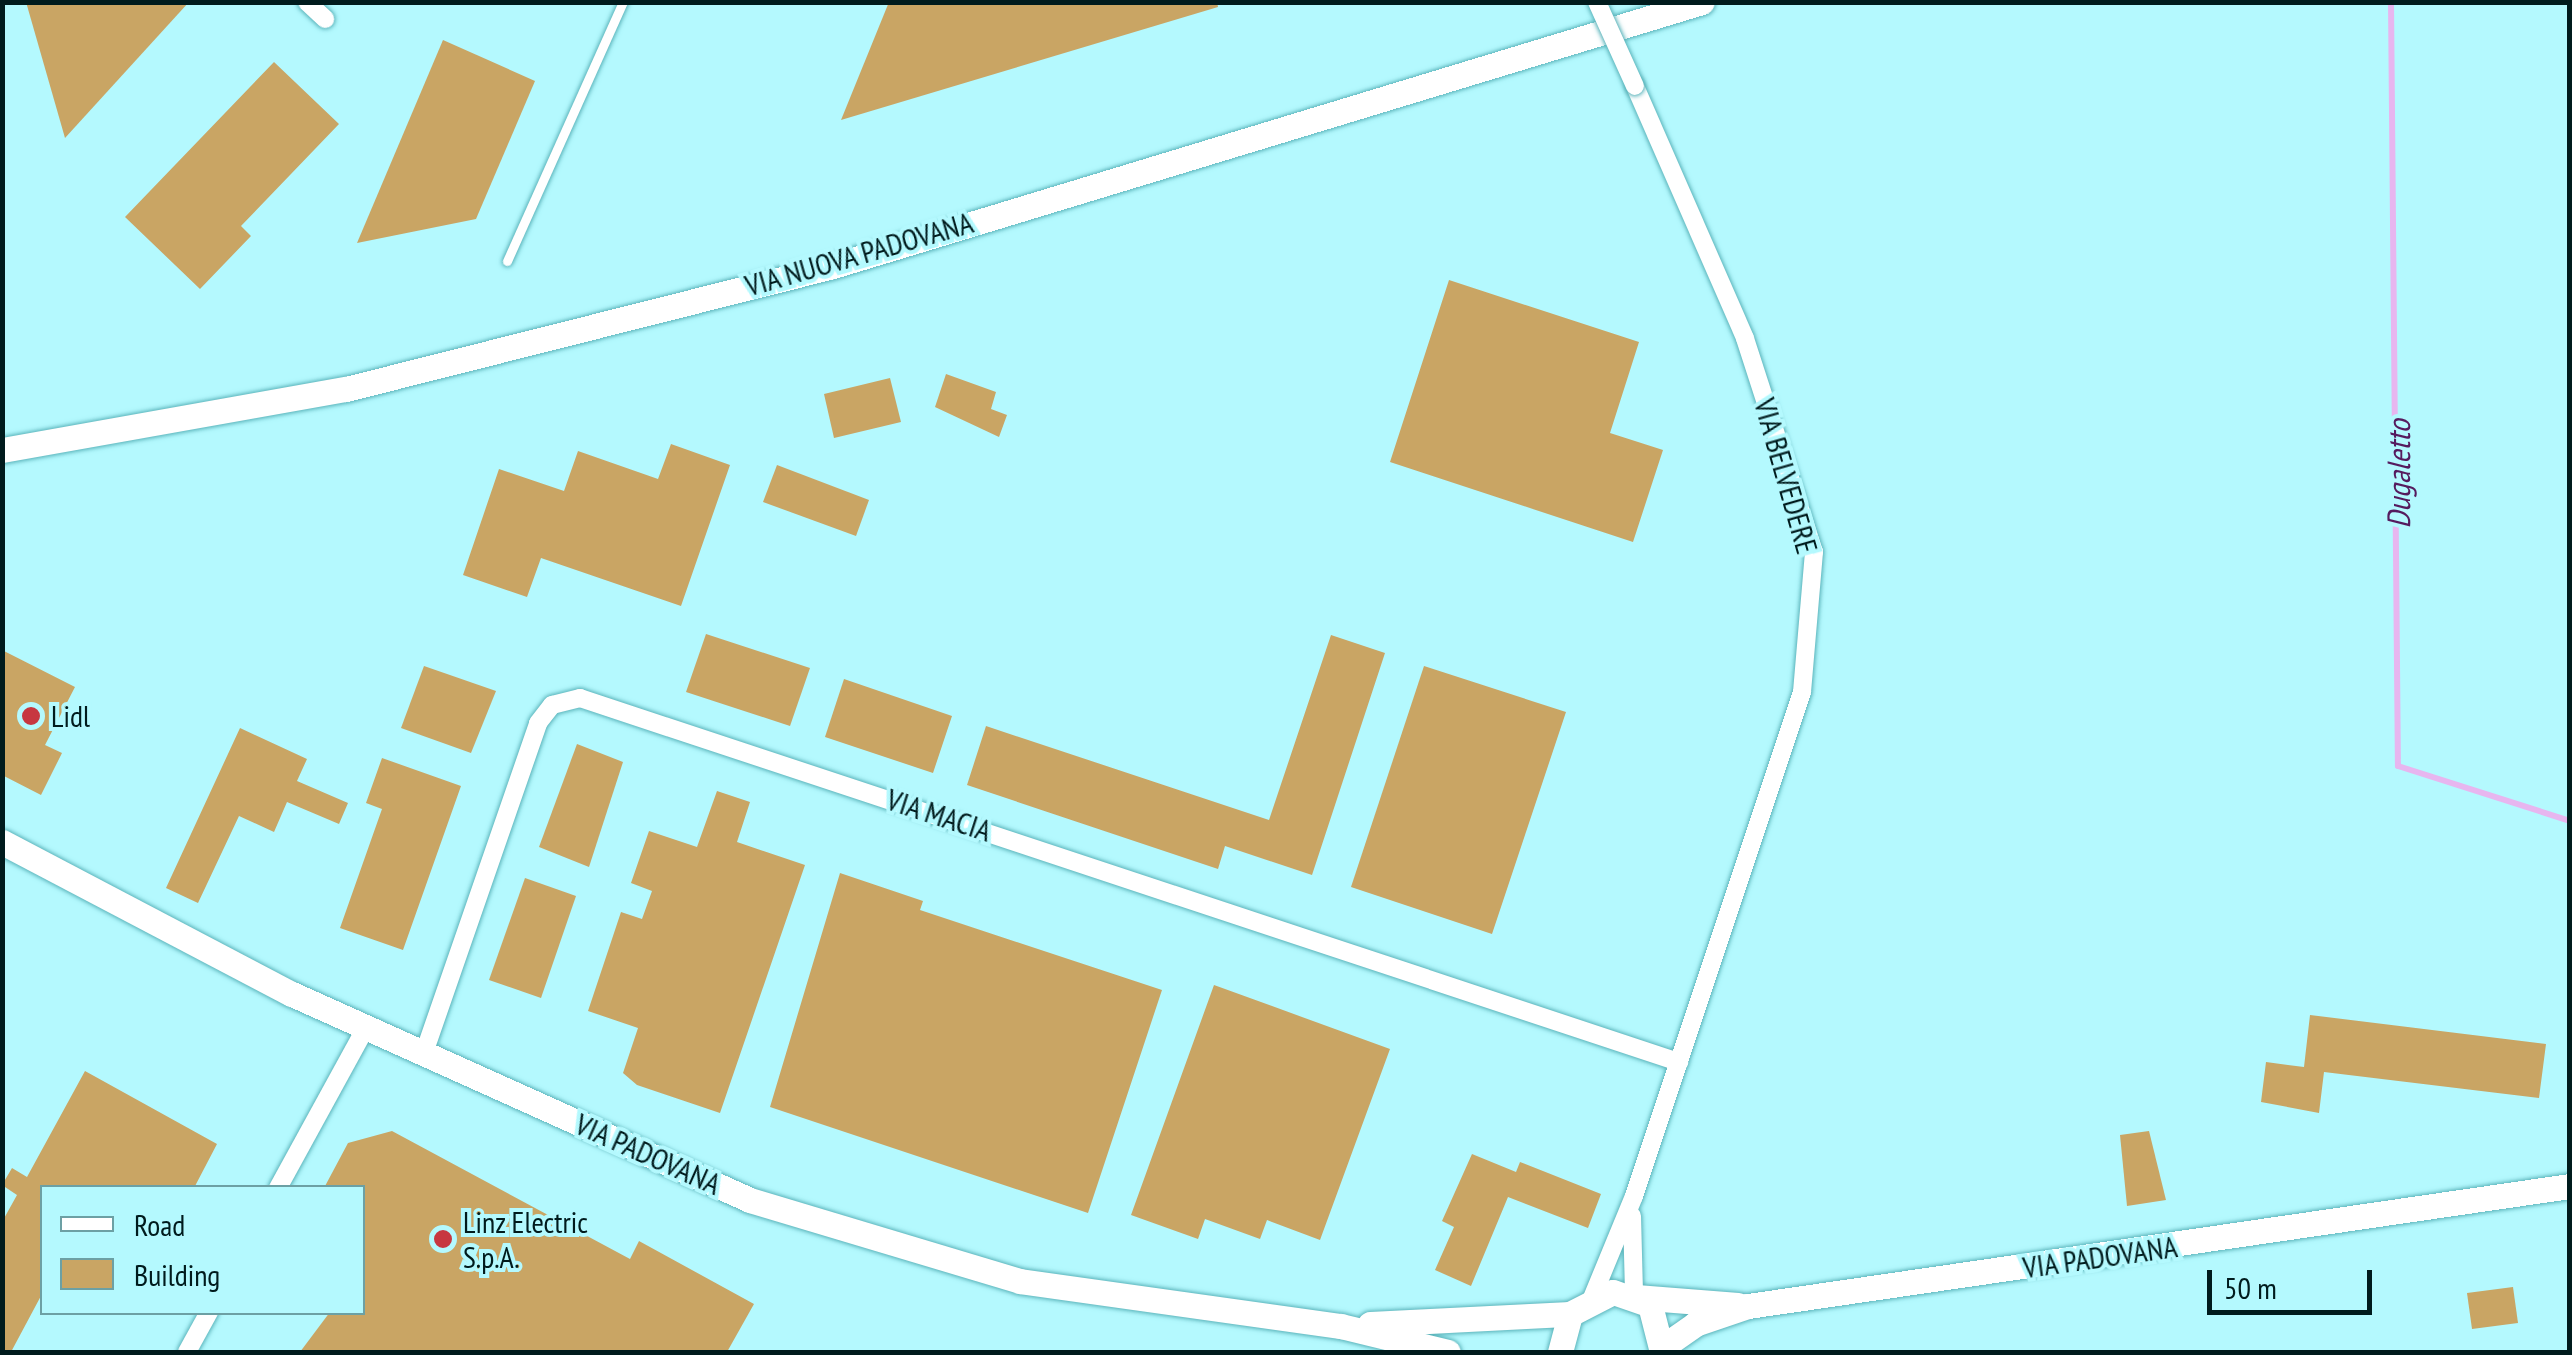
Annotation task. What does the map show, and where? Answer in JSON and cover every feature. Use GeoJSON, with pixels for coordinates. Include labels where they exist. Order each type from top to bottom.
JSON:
{"type":"FeatureCollection","features":[{"type":"Feature","properties":{"kind":"street"},"geometry":{"type":"LineString","coordinates":[[307,2],[325,18]]}},
{"type":"Feature","properties":{"kind":"street","name":"VIA BELVEDERE"},"geometry":{"type":"LineString","coordinates":[[1592,1298],[1634,1196],[1802,692],[1814,552],[1745,338],[1598,2]]}},
{"type":"Feature","properties":{"kind":"street","name":"VIA NUOVA PADOVANA"},"geometry":{"type":"LineString","coordinates":[[2,450],[346,389],[833,266],[1702,2]]}},
{"type":"Feature","properties":{"kind":"street","name":"VIA MACIA"},"geometry":{"type":"LineString","coordinates":[[424,1053],[538,723],[552,705],[580,698],[1679,1062]]}},
{"type":"Feature","properties":{"kind":"street","name":"VIA PADOVANA"},"geometry":{"type":"LineString","coordinates":[[2,842],[366,1027],[750,1200],[883,1244],[1140,1303],[1340,1326],[1448,1352]]}},
{"type":"Feature","properties":{"kind":"street"},"geometry":{"type":"LineString","coordinates":[[280,1185],[366,1027]]}},
{"type":"Feature","properties":{"kind":"street","name":"VIA PADOVANA"},"geometry":{"type":"LineString","coordinates":[[1635,1296],[1658,1316],[1663,1349],[1696,1324],[1748,1306],[2570,1186]]}},
{"type":"Feature","properties":{"kind":"street","name":"VIA BELVEDERE"},"geometry":{"type":"LineString","coordinates":[[1634,1196],[1635,1296]]}},
{"type":"Feature","properties":{"kind":"street","name":"VIA PADOVANA"},"geometry":{"type":"LineString","coordinates":[[1592,1298],[1635,1296],[1748,1306]]}},
{"type":"Feature","properties":{"kind":"street"},"geometry":{"type":"LineString","coordinates":[[1560,1352],[1570,1314],[1592,1298]]}},
{"type":"Feature","properties":{"kind":"street","name":"VIA PADOVANA"},"geometry":{"type":"LineString","coordinates":[[1340,1326],[1570,1314]]}},
{"type":"Feature","properties":{"kind":"street"},"geometry":{"type":"LineString","coordinates":[[187,1352],[207,1315]]}},
{"type":"Feature","properties":{"kind":"lane"},"geometry":{"type":"LineString","coordinates":[[507,261],[624,2]]}},
{"type":"Feature","properties":{"kind":"building"},"geometry":{"type":"Polygon","coordinates":[[[26,2],[189,2],[65,138],[26,2]]]}},
{"type":"Feature","properties":{"kind":"building"},"geometry":{"type":"Polygon","coordinates":[[[889,2],[1217,2],[1218,7],[841,120],[889,2]]]}},
{"type":"Feature","properties":{"kind":"building"},"geometry":{"type":"Polygon","coordinates":[[[443,40],[535,81],[476,219],[357,243],[443,40]]]}},
{"type":"Feature","properties":{"kind":"building"},"geometry":{"type":"Polygon","coordinates":[[[274,62],[339,124],[241,226],[251,236],[200,289],[125,217],[274,62]]]}},
{"type":"Feature","properties":{"kind":"building"},"geometry":{"type":"Polygon","coordinates":[[[1449,280],[1639,342],[1610,433],[1663,450],[1633,542],[1390,462],[1449,280]]]}},
{"type":"Feature","properties":{"kind":"building"},"geometry":{"type":"Polygon","coordinates":[[[946,374],[996,392],[991,409],[1007,415],[999,437],[935,407],[946,374]]]}},
{"type":"Feature","properties":{"kind":"building"},"geometry":{"type":"Polygon","coordinates":[[[890,378],[901,422],[834,438],[824,394],[890,378]]]}},
{"type":"Feature","properties":{"kind":"building"},"geometry":{"type":"Polygon","coordinates":[[[671,444],[730,465],[681,606],[541,558],[527,597],[463,575],[499,469],[564,491],[578,451],[658,479],[671,444]]]}},
{"type":"Feature","properties":{"kind":"building"},"geometry":{"type":"Polygon","coordinates":[[[777,465],[869,500],[856,536],[763,502],[777,465]]]}},
{"type":"Feature","properties":{"kind":"building"},"geometry":{"type":"Polygon","coordinates":[[[706,634],[810,668],[790,726],[686,692],[706,634]]]}},
{"type":"Feature","properties":{"kind":"building"},"geometry":{"type":"Polygon","coordinates":[[[1331,635],[1385,653],[1312,875],[1225,846],[1218,869],[967,785],[986,726],[1269,820],[1331,635]]]}},
{"type":"Feature","properties":{"kind":"building","name":"Lidl"},"geometry":{"type":"Polygon","coordinates":[[[2,650],[75,687],[45,745],[62,753],[41,795],[2,775],[2,650]]]}},
{"type":"Feature","properties":{"kind":"building"},"geometry":{"type":"Polygon","coordinates":[[[424,666],[496,691],[471,753],[401,728],[424,666]]]}},
{"type":"Feature","properties":{"kind":"building"},"geometry":{"type":"Polygon","coordinates":[[[1424,666],[1566,712],[1492,934],[1351,887],[1424,666]]]}},
{"type":"Feature","properties":{"kind":"building"},"geometry":{"type":"Polygon","coordinates":[[[844,679],[952,716],[933,773],[825,737],[844,679]]]}},
{"type":"Feature","properties":{"kind":"building"},"geometry":{"type":"Polygon","coordinates":[[[240,728],[307,759],[297,781],[348,803],[339,824],[287,802],[274,832],[239,816],[198,903],[166,888],[240,728]]]}},
{"type":"Feature","properties":{"kind":"building"},"geometry":{"type":"Polygon","coordinates":[[[577,744],[623,762],[589,867],[539,847],[577,744]]]}},
{"type":"Feature","properties":{"kind":"building"},"geometry":{"type":"Polygon","coordinates":[[[382,758],[461,786],[403,950],[340,928],[382,809],[366,803],[382,758]]]}},
{"type":"Feature","properties":{"kind":"building"},"geometry":{"type":"Polygon","coordinates":[[[717,791],[750,802],[737,842],[805,865],[720,1113],[637,1085],[623,1073],[638,1028],[588,1011],[621,912],[642,919],[652,891],[631,883],[649,831],[697,847],[717,791]]]}},
{"type":"Feature","properties":{"kind":"building"},"geometry":{"type":"Polygon","coordinates":[[[840,873],[923,901],[920,910],[1162,990],[1088,1213],[770,1107],[840,873]]]}},
{"type":"Feature","properties":{"kind":"building"},"geometry":{"type":"Polygon","coordinates":[[[525,878],[576,896],[541,998],[489,980],[525,878]]]}},
{"type":"Feature","properties":{"kind":"building"},"geometry":{"type":"Polygon","coordinates":[[[1214,985],[1390,1049],[1320,1240],[1267,1220],[1260,1239],[1205,1219],[1198,1239],[1131,1215],[1214,985]]]}},
{"type":"Feature","properties":{"kind":"building"},"geometry":{"type":"Polygon","coordinates":[[[2310,1015],[2546,1044],[2539,1098],[2324,1072],[2319,1113],[2261,1102],[2266,1062],[2304,1067],[2310,1015]]]}},
{"type":"Feature","properties":{"kind":"building"},"geometry":{"type":"Polygon","coordinates":[[[85,1071],[217,1144],[196,1185],[40,1185],[40,1298],[11,1352],[2,1352],[2,1222],[17,1195],[2,1185],[12,1168],[27,1177],[85,1071]]]}},
{"type":"Feature","properties":{"kind":"building","name":"Linz Electric S.p.A."},"geometry":{"type":"Polygon","coordinates":[[[392,1131],[630,1259],[639,1241],[754,1304],[727,1352],[300,1352],[328,1315],[365,1315],[365,1185],[326,1185],[348,1143],[392,1131]]]}},
{"type":"Feature","properties":{"kind":"building"},"geometry":{"type":"Polygon","coordinates":[[[2149,1131],[2166,1200],[2127,1206],[2120,1135],[2149,1131]]]}},
{"type":"Feature","properties":{"kind":"building"},"geometry":{"type":"Polygon","coordinates":[[[1472,1154],[1516,1172],[1520,1162],[1601,1194],[1588,1228],[1508,1197],[1471,1286],[1435,1270],[1454,1227],[1442,1221],[1472,1154]]]}},
{"type":"Feature","properties":{"kind":"building"},"geometry":{"type":"Polygon","coordinates":[[[2513,1287],[2518,1323],[2472,1329],[2467,1293],[2513,1287]]]}},
{"type":"Feature","properties":{"kind":"waterway","name":"Dugaletto"},"geometry":{"type":"LineString","coordinates":[[2391,2],[2398,766],[2570,821]]}},
{"type":"Feature","properties":{"kind":"place","name":"Lidl"},"geometry":{"type":"Point","coordinates":[31,716]}},
{"type":"Feature","properties":{"kind":"place","name":"Linz Electric S.p.A."},"geometry":{"type":"Point","coordinates":[443,1239]}}]}
